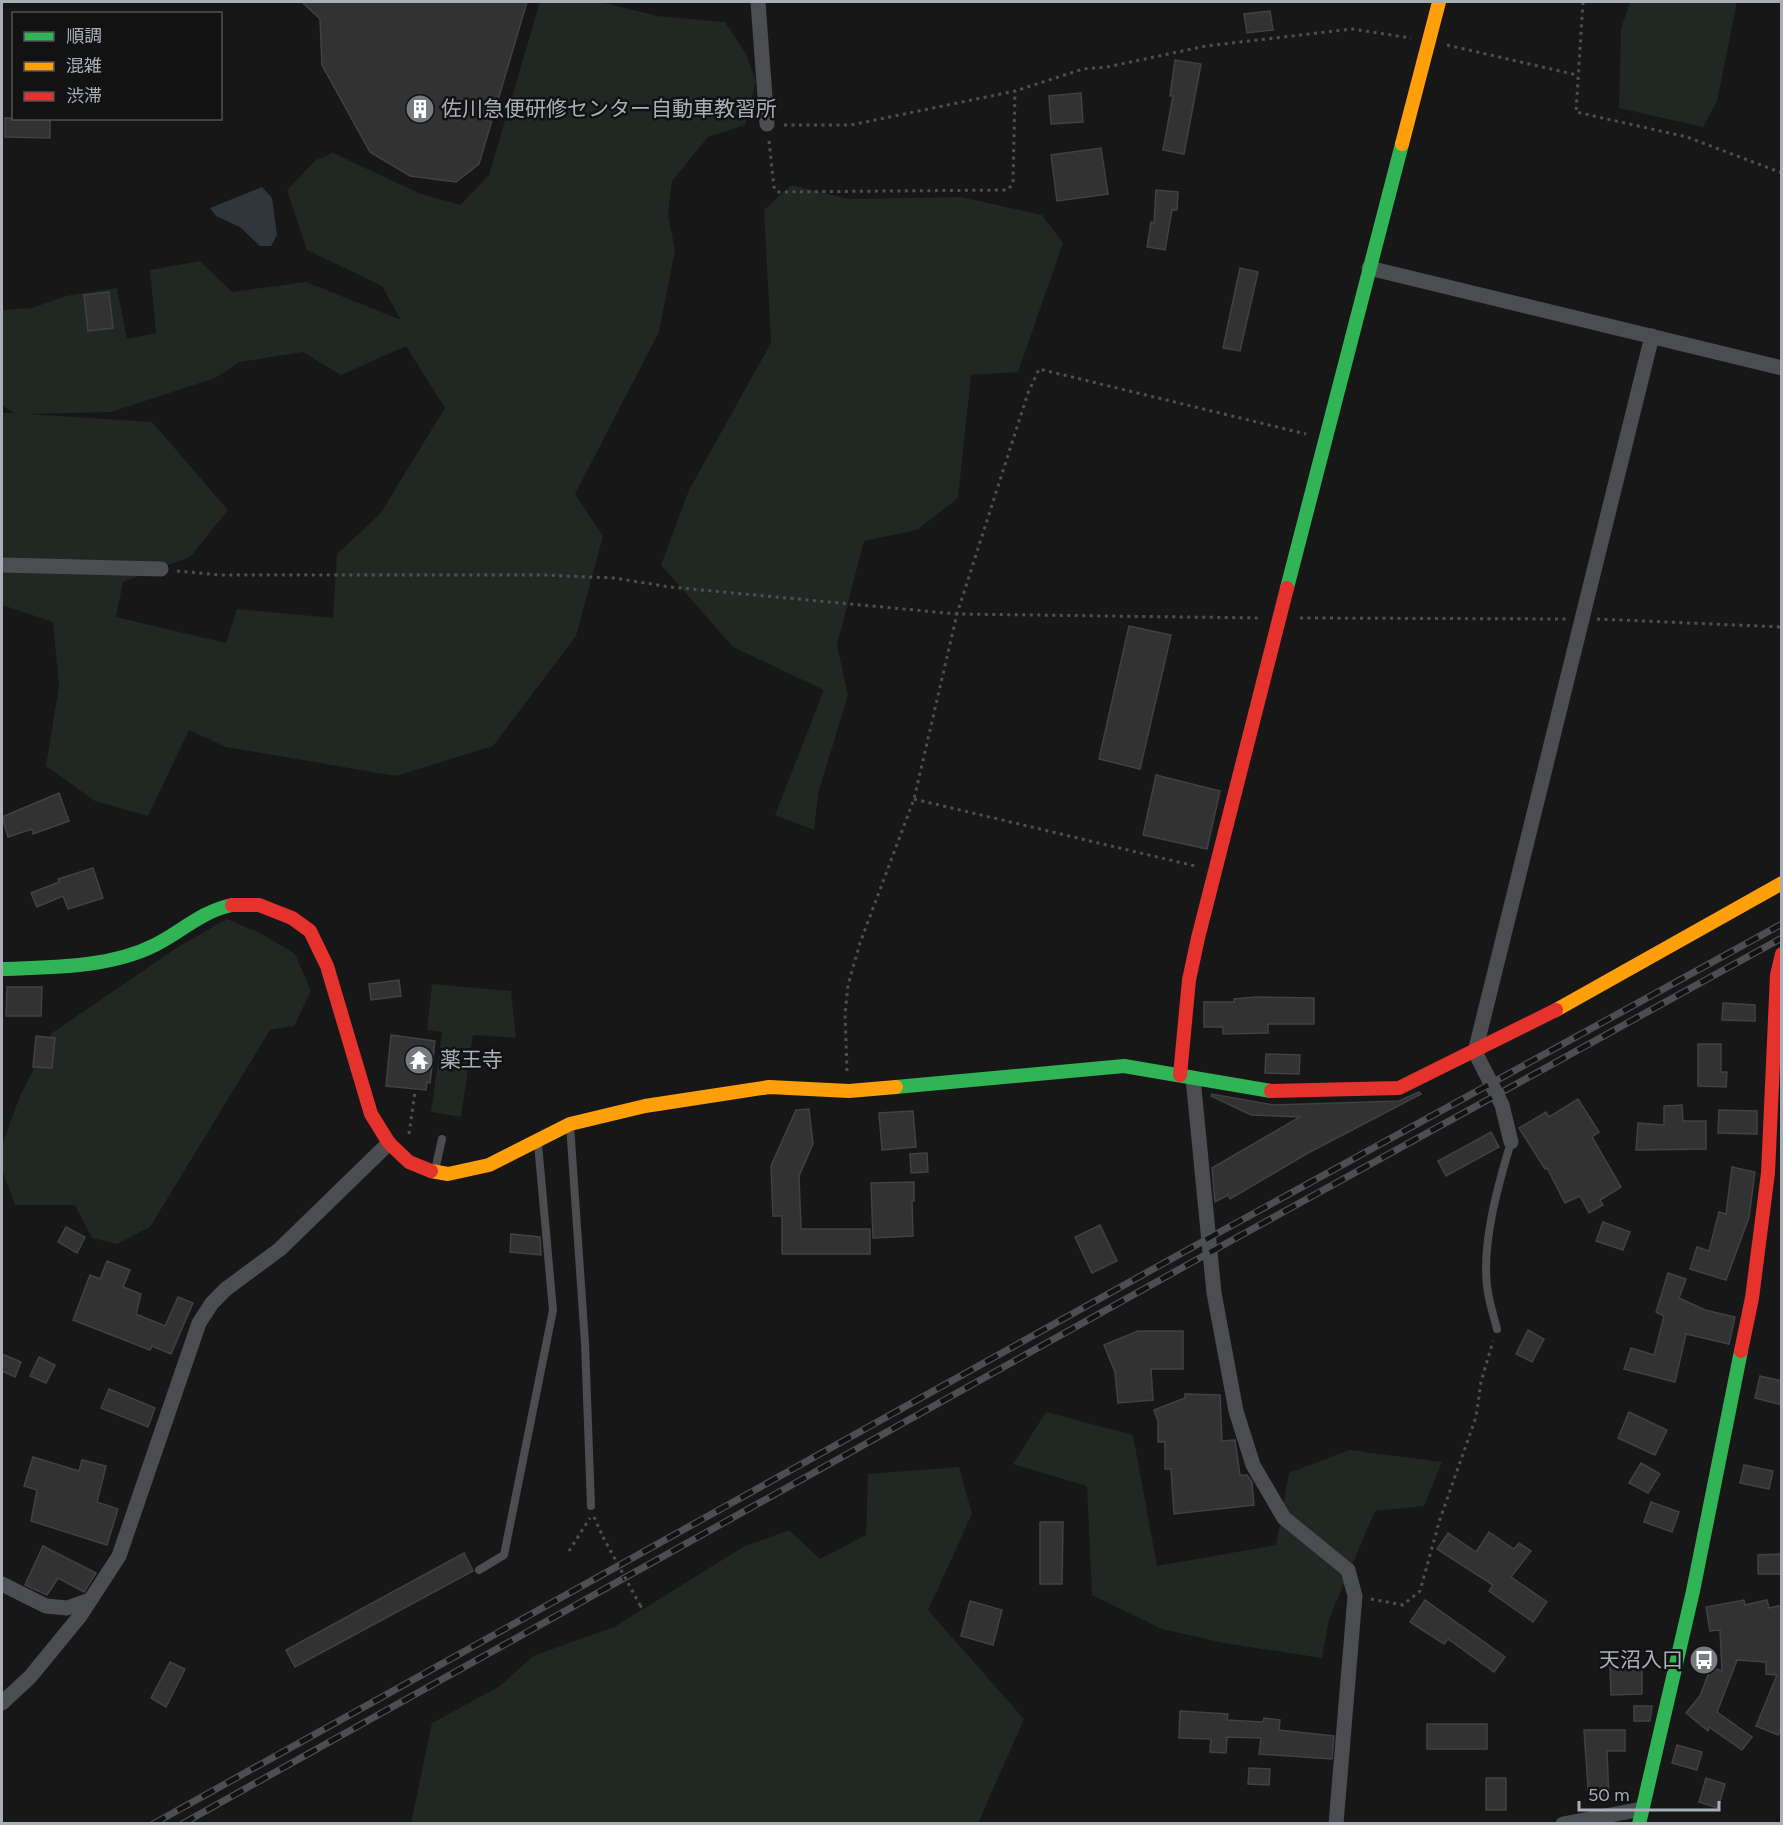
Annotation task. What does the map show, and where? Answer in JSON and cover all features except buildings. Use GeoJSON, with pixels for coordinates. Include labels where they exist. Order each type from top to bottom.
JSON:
{"type":"FeatureCollection","features":[{"type":"Feature","properties":{"kind":"street"},"geometry":{"type":"LineString","coordinates":[[758,2],[767,124]]}},
{"type":"Feature","properties":{"kind":"street"},"geometry":{"type":"LineString","coordinates":[[1336,1824],[1355,1596],[1348,1570],[1284,1518],[1253,1465],[1236,1411],[1214,1293],[1187,1076],[1189,980],[1325,438],[1439,2]]}},
{"type":"Feature","properties":{"kind":"street"},"geometry":{"type":"LineString","coordinates":[[1369,268],[1782,368]]}},
{"type":"Feature","properties":{"kind":"street"},"geometry":{"type":"LineString","coordinates":[[1511,1142],[1502,1105],[1475,1052],[1652,336]]}},
{"type":"Feature","properties":{"kind":"street"},"geometry":{"type":"LineString","coordinates":[[2,565],[160,569]]}},
{"type":"Feature","properties":{"kind":"street"},"geometry":{"type":"LineString","coordinates":[[2,969],[84,966],[138,952],[171,936],[203,913],[225,905],[253,905],[276,910],[301,922],[315,939],[328,970],[371,1114],[389,1143],[409,1162],[434,1172],[460,1173],[479,1168],[538,1143],[570,1124],[645,1106],[769,1087],[849,1091],[1124,1066],[1274,1092],[1399,1088],[1583,996],[1782,883]]}},
{"type":"Feature","properties":{"kind":"street"},"geometry":{"type":"LineString","coordinates":[[1563,1824],[1640,1816],[1693,1591],[1752,1298],[1768,1173],[1782,954]]}},
{"type":"Feature","properties":{"kind":"street"},"geometry":{"type":"LineString","coordinates":[[2,1703],[30,1677],[80,1616],[118,1556],[195,1334],[207,1310],[226,1289],[280,1249],[389,1143]]}},
{"type":"Feature","properties":{"kind":"street"},"geometry":{"type":"LineString","coordinates":[[2,1584],[46,1606],[67,1608],[90,1600]]}},
{"type":"Feature","properties":{"kind":"lane"},"geometry":{"type":"LineString","coordinates":[[570,1124],[585,1343],[592,1510]]}},
{"type":"Feature","properties":{"kind":"lane"},"geometry":{"type":"LineString","coordinates":[[434,1172],[441,1139]]}},
{"type":"Feature","properties":{"kind":"lane"},"geometry":{"type":"LineString","coordinates":[[1497,1329],[1487,1291],[1488,1251],[1492,1213],[1511,1142]]}},
{"type":"Feature","properties":{"kind":"lane"},"geometry":{"type":"LineString","coordinates":[[479,1570],[504,1555],[553,1310],[538,1143]]}},
{"type":"Feature","properties":{"kind":"path"},"geometry":{"type":"LineString","coordinates":[[1583,2],[1576,112],[1687,137],[1782,173]]}},
{"type":"Feature","properties":{"kind":"path"},"geometry":{"type":"LineString","coordinates":[[1015,91],[1013,184],[1007,190],[777,192],[774,187],[767,124],[851,125],[1015,91],[1083,69],[1107,68],[1206,46],[1352,29],[1430,41],[1577,75]]}},
{"type":"Feature","properties":{"kind":"path"},"geometry":{"type":"LineString","coordinates":[[849,1091],[845,1014],[848,985],[860,943],[914,799],[957,614],[1028,393],[1039,369],[1325,438]]}},
{"type":"Feature","properties":{"kind":"path"},"geometry":{"type":"LineString","coordinates":[[160,569],[221,574],[543,575],[614,578],[670,587],[957,614],[1582,619],[1782,627]]}},
{"type":"Feature","properties":{"kind":"path"},"geometry":{"type":"LineString","coordinates":[[914,799],[1216,871]]}},
{"type":"Feature","properties":{"kind":"path"},"geometry":{"type":"LineString","coordinates":[[409,1136],[415,1092]]}},
{"type":"Feature","properties":{"kind":"path"},"geometry":{"type":"LineString","coordinates":[[1355,1596],[1403,1605],[1420,1591],[1440,1520],[1476,1417],[1481,1382],[1497,1329]]}},
{"type":"Feature","properties":{"kind":"path"},"geometry":{"type":"LineString","coordinates":[[569,1551],[592,1510]]}},
{"type":"Feature","properties":{"kind":"path"},"geometry":{"type":"LineString","coordinates":[[594,1520],[643,1610]]}},
{"type":"Feature","properties":{"kind":"shaded area"},"geometry":{"type":"Polygon","coordinates":[[[540,2],[600,2],[657,16],[725,22],[746,54],[756,81],[745,125],[708,137],[672,181],[668,215],[675,250],[659,332],[575,494],[603,536],[576,636],[493,746],[396,776],[226,747],[189,730],[148,816],[95,801],[46,766],[59,686],[53,622],[2,605],[2,413],[14,413],[2,405],[2,310],[32,308],[66,296],[117,288],[127,339],[156,333],[150,270],[200,261],[232,292],[306,282],[401,320],[382,286],[307,250],[287,190],[316,160],[333,153],[421,194],[460,205],[489,175],[540,2]],[[406,346],[341,375],[303,352],[240,362],[215,378],[111,412],[27,414],[152,422],[228,510],[190,557],[123,582],[116,617],[226,643],[237,609],[333,618],[337,554],[380,514],[445,408],[406,346]]]}},
{"type":"Feature","properties":{"kind":"shaded area"},"geometry":{"type":"Polygon","coordinates":[[[1630,2],[1737,2],[1717,101],[1703,127],[1619,108],[1621,29],[1630,2]]]}},
{"type":"Feature","properties":{"kind":"shaded area"},"geometry":{"type":"Polygon","coordinates":[[[791,185],[849,199],[961,197],[1042,215],[1063,243],[1018,372],[971,375],[958,498],[917,530],[864,541],[837,645],[848,695],[818,794],[814,830],[775,815],[824,690],[733,647],[661,565],[689,490],[771,343],[764,210],[791,185]]]}},
{"type":"Feature","properties":{"kind":"shaded area"},"geometry":{"type":"Polygon","coordinates":[[[262,187],[272,198],[277,235],[271,246],[260,246],[240,227],[216,216],[210,208],[262,187]]]}},
{"type":"Feature","properties":{"kind":"shaded area"},"geometry":{"type":"Polygon","coordinates":[[[227,919],[262,934],[295,954],[311,991],[294,1026],[270,1030],[150,1227],[117,1244],[92,1238],[75,1205],[15,1205],[2,1170],[2,1145],[20,1096],[52,1033],[178,947],[227,919]]]}},
{"type":"Feature","properties":{"kind":"shaded area"},"geometry":{"type":"Polygon","coordinates":[[[432,984],[511,991],[516,1038],[473,1035],[461,1117],[431,1112],[442,1032],[427,1030],[432,984]]]}},
{"type":"Feature","properties":{"kind":"shaded area"},"geometry":{"type":"Polygon","coordinates":[[[1046,1412],[1133,1435],[1157,1566],[1276,1545],[1289,1473],[1349,1450],[1442,1462],[1424,1506],[1375,1511],[1329,1619],[1322,1658],[1223,1643],[1162,1629],[1092,1595],[1087,1486],[1013,1464],[1046,1412]]]}},
{"type":"Feature","properties":{"kind":"shaded area"},"geometry":{"type":"Polygon","coordinates":[[[959,1467],[972,1514],[928,1610],[1024,1719],[978,1823],[411,1823],[432,1723],[500,1686],[533,1656],[614,1627],[743,1547],[789,1530],[820,1559],[866,1535],[868,1474],[959,1467]]]}},
{"type":"Feature","properties":{"kind":"railway"},"geometry":{"type":"LineString","coordinates":[[153,1824],[1218,1233],[1782,924]]}},
{"type":"Feature","properties":{"kind":"railway"},"geometry":{"type":"LineString","coordinates":[[182,1824],[1196,1260],[1782,938]]}},
{"type":"Feature","properties":{"kind":"traffic: fast"},"geometry":{"type":"LineString","coordinates":[[1287,588],[1402,144]]}},
{"type":"Feature","properties":{"kind":"traffic: fast"},"geometry":{"type":"LineString","coordinates":[[2,969],[80,965],[137,953],[165,940],[201,917],[232,905]]}},
{"type":"Feature","properties":{"kind":"traffic: fast"},"geometry":{"type":"LineString","coordinates":[[896,1087],[1124,1066],[1271,1091]]}},
{"type":"Feature","properties":{"kind":"traffic: fast"},"geometry":{"type":"LineString","coordinates":[[1639,1824],[1693,1591],[1741,1351]]}},
{"type":"Feature","properties":{"kind":"traffic: slow"},"geometry":{"type":"LineString","coordinates":[[1402,144],[1439,2]]}},
{"type":"Feature","properties":{"kind":"traffic: slow"},"geometry":{"type":"LineString","coordinates":[[1556,1010],[1782,883]]}},
{"type":"Feature","properties":{"kind":"traffic: slow"},"geometry":{"type":"LineString","coordinates":[[431,1171],[448,1174],[489,1165],[570,1124],[645,1106],[769,1087],[849,1091],[896,1087]]}},
{"type":"Feature","properties":{"kind":"traffic: jam"},"geometry":{"type":"LineString","coordinates":[[1180,1075],[1189,980],[1198,938],[1287,588]]}},
{"type":"Feature","properties":{"kind":"traffic: jam"},"geometry":{"type":"LineString","coordinates":[[232,905],[259,905],[292,918],[310,931],[327,966],[371,1114],[389,1143],[409,1162],[431,1171]]}},
{"type":"Feature","properties":{"kind":"traffic: jam"},"geometry":{"type":"LineString","coordinates":[[1741,1351],[1752,1298],[1768,1173],[1777,975],[1782,954]]}},
{"type":"Feature","properties":{"kind":"traffic: jam"},"geometry":{"type":"LineString","coordinates":[[1271,1091],[1399,1088],[1556,1010]]}},
{"type":"Feature","properties":{"kind":"place","name":"佐川急便研修センター自動車教習所"},"geometry":{"type":"Point","coordinates":[420,109]}},
{"type":"Feature","properties":{"kind":"place","name":"薬王寺"},"geometry":{"type":"Point","coordinates":[419,1060]}},
{"type":"Feature","properties":{"kind":"place","name":"天沼入口"},"geometry":{"type":"Point","coordinates":[1704,1660]}}]}
